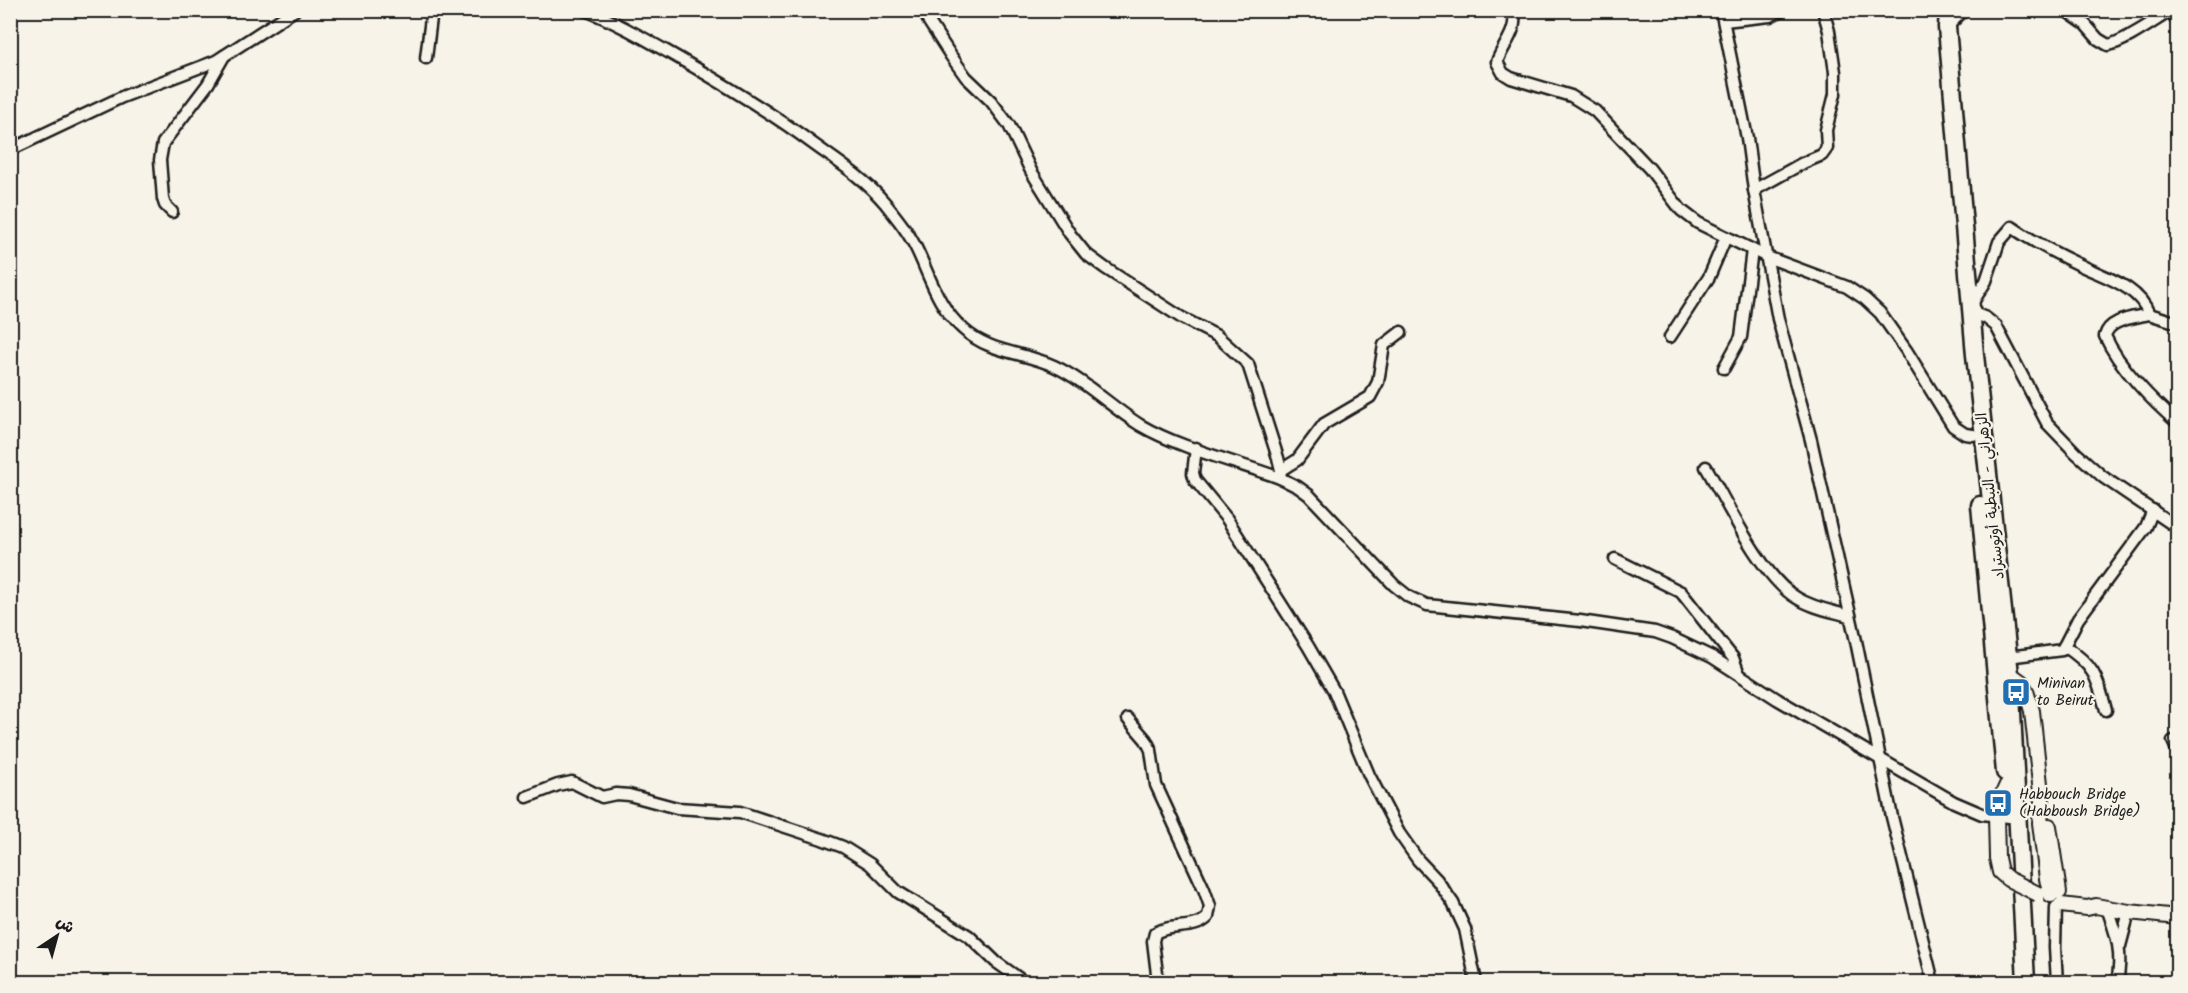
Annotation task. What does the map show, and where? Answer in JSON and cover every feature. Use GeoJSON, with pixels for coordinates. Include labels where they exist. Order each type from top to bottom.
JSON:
{"type":"FeatureCollection","features":[{"type":"Feature","properties":{"kind":"highway","name":"الزهراني - النبطية أوتوستراد"},"geometry":{"type":"LineString","coordinates":[[1939,10],[1944,111],[1969,316]]}},
{"type":"Feature","properties":{"kind":"highway","name":"الزهراني - النبطية أوتوستراد"},"geometry":{"type":"LineString","coordinates":[[1948,19],[1969,316],[1973,435],[2007,785],[2002,816],[2019,982]]}},
{"type":"Feature","properties":{"kind":"highway","name":"الزهراني - النبطية أوتوستراد"},"geometry":{"type":"LineString","coordinates":[[1970,355],[2010,674],[2026,982]]}},
{"type":"Feature","properties":{"kind":"main road"},"geometry":{"type":"LineString","coordinates":[[2010,674],[2021,682],[2030,701],[2042,802],[2040,823],[2047,879],[2054,898]]}},
{"type":"Feature","properties":{"kind":"main road"},"geometry":{"type":"LineString","coordinates":[[2002,816],[1997,858],[2000,872],[2008,879],[2054,898],[2090,902],[2102,907],[2129,912],[2178,916]]}},
{"type":"Feature","properties":{"kind":"street"},"geometry":{"type":"LineString","coordinates":[[10,150],[122,98],[224,56],[295,10]]}},
{"type":"Feature","properties":{"kind":"street"},"geometry":{"type":"LineString","coordinates":[[426,58],[432,10]]}},
{"type":"Feature","properties":{"kind":"street"},"geometry":{"type":"LineString","coordinates":[[585,10],[638,34],[742,95],[858,175],[886,204],[904,229],[940,301],[971,336],[991,347],[1023,354],[1054,366],[1069,374],[1142,426],[1196,448],[1281,474],[1309,495],[1394,585],[1414,600],[1437,606],[1580,621],[1655,632],[1695,647],[1777,699],[1954,802],[1982,814],[2002,816]]}},
{"type":"Feature","properties":{"kind":"street"},"geometry":{"type":"LineString","coordinates":[[924,10],[929,22],[966,77],[992,101],[1010,125],[1031,171],[1070,234],[1086,254],[1182,318],[1218,336],[1248,364],[1281,474]]}},
{"type":"Feature","properties":{"kind":"street"},"geometry":{"type":"LineString","coordinates":[[1513,10],[1515,27],[1501,50],[1497,62],[1503,73],[1511,78],[1571,96],[1595,111],[1649,168],[1681,210],[1698,223],[1767,257],[1847,287],[1865,299],[1880,313],[1906,350],[1953,426],[1965,434],[1973,435]]}},
{"type":"Feature","properties":{"kind":"street"},"geometry":{"type":"LineString","coordinates":[[1782,10],[1770,16],[1722,16],[1747,138],[1754,190],[1778,320],[1810,440],[1892,817],[1933,982]]}},
{"type":"Feature","properties":{"kind":"street"},"geometry":{"type":"LineString","coordinates":[[1754,190],[1822,155],[1827,148],[1826,130],[1835,94],[1835,72],[1829,31],[1823,10]]}},
{"type":"Feature","properties":{"kind":"street"},"geometry":{"type":"LineString","coordinates":[[1948,19],[1964,10]]}},
{"type":"Feature","properties":{"kind":"street"},"geometry":{"type":"LineString","coordinates":[[2065,10],[2108,45],[2123,41],[2159,16],[2171,11],[2178,22]]}},
{"type":"Feature","properties":{"kind":"street"},"geometry":{"type":"LineString","coordinates":[[172,212],[163,199],[160,160],[163,143],[208,84],[224,56]]}},
{"type":"Feature","properties":{"kind":"street"},"geometry":{"type":"LineString","coordinates":[[2149,314],[2145,303],[2122,286],[2062,256],[2012,227],[1999,242],[1986,281],[1969,316],[1986,318],[1996,326],[2048,423],[2076,453],[2103,477],[2178,528]]}},
{"type":"Feature","properties":{"kind":"street"},"geometry":{"type":"LineString","coordinates":[[1670,337],[1709,277],[1726,237]]}},
{"type":"Feature","properties":{"kind":"street"},"geometry":{"type":"LineString","coordinates":[[1724,368],[1741,337],[1752,250]]}},
{"type":"Feature","properties":{"kind":"street"},"geometry":{"type":"LineString","coordinates":[[2178,323],[2149,314],[2110,326],[2105,336],[2139,384],[2178,423]]}},
{"type":"Feature","properties":{"kind":"street"},"geometry":{"type":"LineString","coordinates":[[1281,474],[1297,460],[1324,424],[1370,397],[1378,382],[1382,350],[1389,340],[1401,332]]}},
{"type":"Feature","properties":{"kind":"street"},"geometry":{"type":"LineString","coordinates":[[1196,448],[1193,473],[1195,480],[1227,519],[1308,646],[1334,691],[1369,775],[1399,833],[1457,910],[1469,944],[1476,982]]}},
{"type":"Feature","properties":{"kind":"street"},"geometry":{"type":"LineString","coordinates":[[1706,466],[1759,558],[1779,584],[1796,598],[1849,616]]}},
{"type":"Feature","properties":{"kind":"street"},"geometry":{"type":"LineString","coordinates":[[2008,657],[2058,652],[2064,646],[2078,619],[2146,527],[2153,510]]}},
{"type":"Feature","properties":{"kind":"street"},"geometry":{"type":"LineString","coordinates":[[1615,560],[1681,592],[1733,658],[1739,674]]}},
{"type":"Feature","properties":{"kind":"street"},"geometry":{"type":"LineString","coordinates":[[2064,646],[2078,655],[2097,677],[2106,710]]}},
{"type":"Feature","properties":{"kind":"street"},"geometry":{"type":"LineString","coordinates":[[1128,718],[1151,750],[1156,785],[1210,906],[1208,917],[1199,924],[1169,928],[1155,933],[1153,941],[1158,982]]}},
{"type":"Feature","properties":{"kind":"street"},"geometry":{"type":"LineString","coordinates":[[527,797],[572,782],[602,797],[616,794],[629,795],[677,808],[740,812],[822,839],[843,847],[870,864],[898,892],[969,936],[996,962],[1024,982]]}},
{"type":"Feature","properties":{"kind":"street"},"geometry":{"type":"LineString","coordinates":[[2054,898],[2057,982]]}},
{"type":"Feature","properties":{"kind":"street"},"geometry":{"type":"LineString","coordinates":[[2102,907],[2120,946]]}},
{"type":"Feature","properties":{"kind":"street"},"geometry":{"type":"LineString","coordinates":[[2117,982],[2120,946],[2129,912]]}},
{"type":"Feature","properties":{"kind":"place","name":"Minivan to Beirut"},"geometry":{"type":"Point","coordinates":[2016,692]}},
{"type":"Feature","properties":{"kind":"place","name":"Habbouch Bridge (Habboush Bridge)"},"geometry":{"type":"Point","coordinates":[1998,803]}}]}
